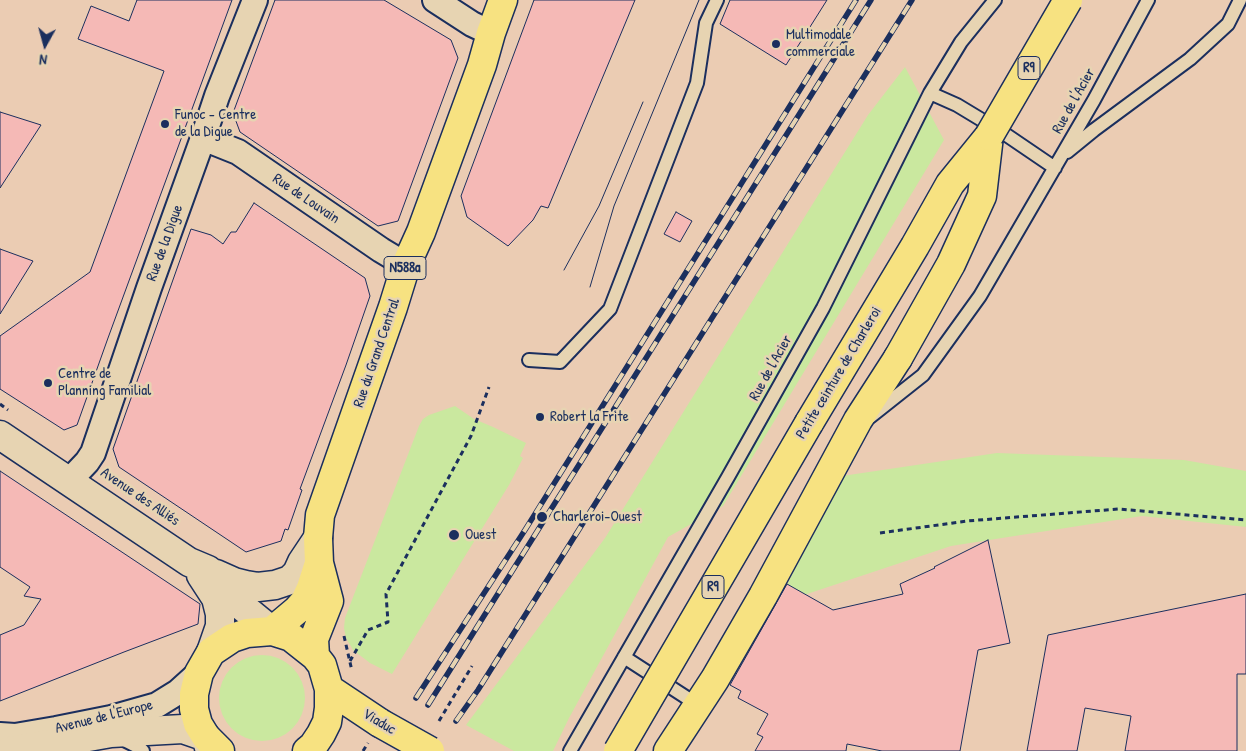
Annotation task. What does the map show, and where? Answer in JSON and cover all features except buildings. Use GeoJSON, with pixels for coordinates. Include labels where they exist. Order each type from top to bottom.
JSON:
{"type":"FeatureCollection","features":[{"type":"Feature","properties":{"kind":"main road","name":"Rue du Grand Central"},"geometry":{"type":"LineString","coordinates":[[272,631],[297,610],[305,601],[311,588],[318,551],[320,515],[394,307],[406,265],[421,232],[482,65],[503,0]]}},
{"type":"Feature","properties":{"kind":"main road","name":"Petite ceinture de Charleroi"},"geometry":{"type":"LineString","coordinates":[[618,751],[809,423],[916,246],[950,184],[989,136],[1068,0]]}},
{"type":"Feature","properties":{"kind":"main road"},"geometry":{"type":"LineString","coordinates":[[669,750],[715,679],[763,596],[858,420],[898,358],[951,264],[982,196],[989,136]]}},
{"type":"Feature","properties":{"kind":"main road","name":"Rue du Grand Central"},"geometry":{"type":"LineString","coordinates":[[315,656],[314,639],[329,601],[318,551]]}},
{"type":"Feature","properties":{"kind":"main road","name":"N588a"},"geometry":{"type":"LineString","coordinates":[[212,746],[198,724],[194,709],[194,694],[205,662],[232,638],[272,631],[291,637],[315,656],[322,665],[328,689],[329,708],[327,722],[313,746],[307,751]]}},
{"type":"Feature","properties":{"kind":"main road","name":"Viaduc"},"geometry":{"type":"LineString","coordinates":[[328,689],[380,723],[430,751]]}},
{"type":"Feature","properties":{"kind":"street","name":"Rue de la Digue"},"geometry":{"type":"LineString","coordinates":[[69,481],[87,462],[92,453],[217,96],[255,0]]}},
{"type":"Feature","properties":{"kind":"street"},"geometry":{"type":"LineString","coordinates":[[435,0],[491,34]]}},
{"type":"Feature","properties":{"kind":"street","name":"Rue de Louvain"},"geometry":{"type":"LineString","coordinates":[[203,138],[238,152],[381,250],[406,265]]}},
{"type":"Feature","properties":{"kind":"street","name":"Avenue des Alliés"},"geometry":{"type":"LineString","coordinates":[[0,435],[173,551],[202,567],[229,590],[244,608],[272,631]]}},
{"type":"Feature","properties":{"kind":"street","name":"Rue du Grand Central"},"geometry":{"type":"LineString","coordinates":[[202,567],[234,582],[246,585],[258,587],[275,585],[290,580],[297,573],[302,562],[318,551]]}},
{"type":"Feature","properties":{"kind":"street","name":"Avenue des Alliés"},"geometry":{"type":"LineString","coordinates":[[202,567],[216,598],[220,614],[220,626],[205,662]]}},
{"type":"Feature","properties":{"kind":"street","name":"Avenue de l'Europe"},"geometry":{"type":"LineString","coordinates":[[0,736],[15,736],[111,718],[157,704],[178,692],[205,662]]}},
{"type":"Feature","properties":{"kind":"street","name":"Avenue de l'Europe"},"geometry":{"type":"LineString","coordinates":[[9,751],[111,733],[183,729],[212,746]]}},
{"type":"Feature","properties":{"kind":"lane"},"geometry":{"type":"LineString","coordinates":[[529,360],[560,362],[610,309],[697,83],[706,23],[717,0]]}},
{"type":"Feature","properties":{"kind":"lane","name":"Rue de l'Acier"},"geometry":{"type":"LineString","coordinates":[[570,751],[823,308],[930,93],[961,42],[995,0]]}},
{"type":"Feature","properties":{"kind":"lane","name":"Rue de l'Acier"},"geometry":{"type":"LineString","coordinates":[[858,420],[870,416],[923,375],[980,296],[1094,100],[1148,0]]}},
{"type":"Feature","properties":{"kind":"lane"},"geometry":{"type":"LineString","coordinates":[[930,93],[957,105],[1058,163],[1094,130],[1190,59],[1228,24],[1240,0]]}},
{"type":"Feature","properties":{"kind":"lane"},"geometry":{"type":"LineString","coordinates":[[624,657],[698,705]]}},
{"type":"Feature","properties":{"kind":"lane"},"geometry":{"type":"LineString","coordinates":[[111,733],[144,751]]}},
{"type":"Feature","properties":{"kind":"path"},"geometry":{"type":"LineString","coordinates":[[343,662],[350,661],[368,630],[388,622],[386,594],[471,436],[489,387]]}},
{"type":"Feature","properties":{"kind":"path"},"geometry":{"type":"LineString","coordinates":[[0,404],[8,410]]}},
{"type":"Feature","properties":{"kind":"path"},"geometry":{"type":"LineString","coordinates":[[880,533],[967,521],[1118,509],[1246,520]]}},
{"type":"Feature","properties":{"kind":"path"},"geometry":{"type":"LineString","coordinates":[[439,721],[472,666]]}},
{"type":"Feature","properties":{"kind":"green space"},"geometry":{"type":"Polygon","coordinates":[[[905,67],[944,140],[723,506],[668,537],[569,718],[553,751],[514,751],[466,725],[605,538],[868,115],[905,67]]]}},
{"type":"Feature","properties":{"kind":"green space"},"geometry":{"type":"Polygon","coordinates":[[[455,406],[474,419],[526,443],[520,456],[523,458],[509,485],[392,674],[370,663],[353,650],[346,638],[345,618],[419,426],[423,419],[429,415],[455,406]]]}},
{"type":"Feature","properties":{"kind":"green space"},"geometry":{"type":"Polygon","coordinates":[[[997,453],[1184,460],[1246,471],[1246,527],[1142,516],[951,546],[777,604],[842,476],[997,453]]]}},
{"type":"Feature","properties":{"kind":"green space"},"geometry":{"type":"Polygon","coordinates":[[[262,655],[278,659],[292,668],[301,682],[305,698],[301,714],[292,728],[278,737],[262,741],[246,737],[232,728],[223,714],[219,698],[223,682],[232,668],[246,659],[262,655]]]}},
{"type":"Feature","properties":{"kind":"tram line"},"geometry":{"type":"LineString","coordinates":[[590,287],[614,206],[699,0]]}},
{"type":"Feature","properties":{"kind":"tram line"},"geometry":{"type":"LineString","coordinates":[[564,270],[599,206],[643,102]]}},
{"type":"Feature","properties":{"kind":"railway"},"geometry":{"type":"LineString","coordinates":[[416,698],[525,530],[856,0]]}},
{"type":"Feature","properties":{"kind":"railway"},"geometry":{"type":"LineString","coordinates":[[428,705],[871,0]]}},
{"type":"Feature","properties":{"kind":"railway"},"geometry":{"type":"LineString","coordinates":[[456,721],[478,690],[912,0]]}},
{"type":"Feature","properties":{"kind":"place","name":"Multimodale commerciale"},"geometry":{"type":"Point","coordinates":[776,44]}},
{"type":"Feature","properties":{"kind":"place","name":"Funoc - Centre de la Digue"},"geometry":{"type":"Point","coordinates":[165,124]}},
{"type":"Feature","properties":{"kind":"place","name":"Centre de Planning Familial"},"geometry":{"type":"Point","coordinates":[48,383]}},
{"type":"Feature","properties":{"kind":"place","name":"Robert la Frite"},"geometry":{"type":"Point","coordinates":[540,417]}},
{"type":"Feature","properties":{"kind":"place","name":"Charleroi-Ouest"},"geometry":{"type":"Point","coordinates":[542,517]}},
{"type":"Feature","properties":{"kind":"place","name":"Ouest"},"geometry":{"type":"Point","coordinates":[454,535]}}]}
